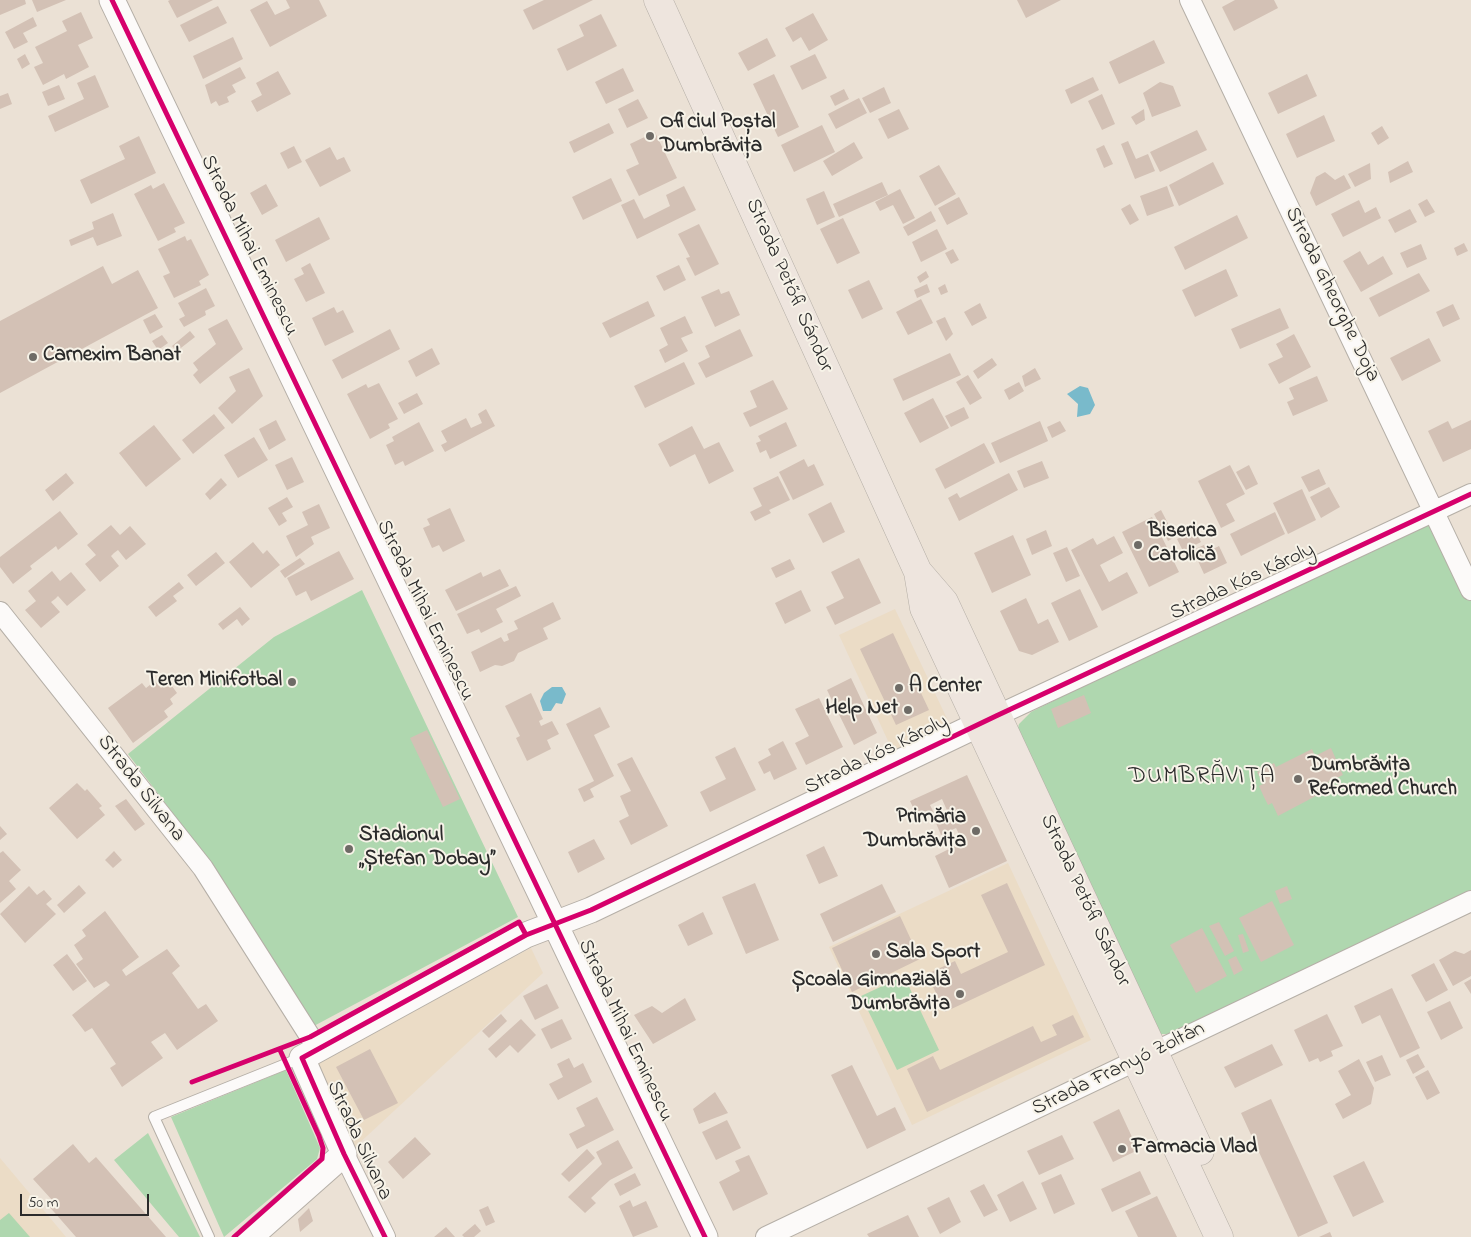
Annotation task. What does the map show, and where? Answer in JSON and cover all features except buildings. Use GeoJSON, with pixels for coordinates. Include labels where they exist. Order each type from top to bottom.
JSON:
{"type":"FeatureCollection","features":[{"type":"Feature","properties":{"kind":"main road","name":"Strada Petőfi Sándor"},"geometry":{"type":"LineString","coordinates":[[658,0],[918,572],[944,602],[987,721],[1146,1056],[1238,1237]]}},
{"type":"Feature","properties":{"kind":"main road","name":"Strada Petőfi Sándor"},"geometry":{"type":"LineString","coordinates":[[1146,1056],[1219,1237]]}},
{"type":"Feature","properties":{"kind":"street","name":"Strada Mihai Eminescu"},"geometry":{"type":"LineString","coordinates":[[112,0],[705,1237]]}},
{"type":"Feature","properties":{"kind":"street","name":"Strada Gheorghe Doja"},"geometry":{"type":"LineString","coordinates":[[1190,0],[1471,590]]}},
{"type":"Feature","properties":{"kind":"street","name":"Strada Kós Károly"},"geometry":{"type":"LineString","coordinates":[[310,1054],[526,935],[591,910],[987,721],[1471,494]]}},
{"type":"Feature","properties":{"kind":"street","name":"Strada Silvana"},"geometry":{"type":"LineString","coordinates":[[0,612],[203,868],[310,1054],[344,1154],[385,1237]]}},
{"type":"Feature","properties":{"kind":"street","name":"Strada Franyó Zoltán"},"geometry":{"type":"LineString","coordinates":[[766,1237],[1471,901]]}},
{"type":"Feature","properties":{"kind":"street"},"geometry":{"type":"LineString","coordinates":[[250,1237],[344,1154]]}},
{"type":"Feature","properties":{"kind":"lane","name":"Strada Kós Károly"},"geometry":{"type":"LineString","coordinates":[[210,1237],[154,1117],[310,1054]]}},
{"type":"Feature","properties":{"kind":"shaded area"},"geometry":{"type":"Polygon","coordinates":[[[895,609],[951,727],[894,754],[839,635],[895,609]]]}},
{"type":"Feature","properties":{"kind":"shaded area","name":"Școala Gimnazială Dumbrăvița"},"geometry":{"type":"Polygon","coordinates":[[[1008,863],[1091,1040],[912,1125],[829,947],[1008,863]]]}},
{"type":"Feature","properties":{"kind":"shaded area"},"geometry":{"type":"Polygon","coordinates":[[[531,948],[543,973],[354,1148],[316,1062],[531,948]]]}},
{"type":"Feature","properties":{"kind":"shaded area"},"geometry":{"type":"Polygon","coordinates":[[[0,1158],[16,1177],[66,1237],[0,1237],[0,1158]]]}},
{"type":"Feature","properties":{"kind":"green space"},"geometry":{"type":"Polygon","coordinates":[[[1435,511],[1471,590],[1471,898],[1172,1034],[1159,1034],[1015,740],[1019,724],[1031,712],[1435,511]]]}},
{"type":"Feature","properties":{"kind":"green space","name":"Stadionul „Ștefan Dobay”"},"geometry":{"type":"Polygon","coordinates":[[[362,590],[518,917],[312,1027],[209,861],[128,754],[274,637],[362,590]]]}},
{"type":"Feature","properties":{"kind":"green space"},"geometry":{"type":"Polygon","coordinates":[[[904,976],[939,1050],[897,1070],[861,996],[904,976]]]}},
{"type":"Feature","properties":{"kind":"green space"},"geometry":{"type":"Polygon","coordinates":[[[286,1070],[320,1148],[317,1159],[224,1237],[171,1117],[286,1070]]]}},
{"type":"Feature","properties":{"kind":"green space"},"geometry":{"type":"Polygon","coordinates":[[[148,1133],[200,1237],[179,1237],[114,1160],[148,1133]]]}},
{"type":"Feature","properties":{"kind":"green space"},"geometry":{"type":"Polygon","coordinates":[[[9,1213],[30,1237],[0,1237],[0,1220],[9,1213]]]}},
{"type":"Feature","properties":{"kind":"water"},"geometry":{"type":"Polygon","coordinates":[[[1080,386],[1088,388],[1095,405],[1090,414],[1077,417],[1078,404],[1067,394],[1080,386]]]}},
{"type":"Feature","properties":{"kind":"water"},"geometry":{"type":"Polygon","coordinates":[[[552,687],[562,687],[566,694],[562,704],[556,703],[551,711],[543,711],[540,701],[544,693],[552,687]]]}},
{"type":"Feature","properties":{"kind":"cycle path"},"geometry":{"type":"LineString","coordinates":[[112,0],[705,1237]]}},
{"type":"Feature","properties":{"kind":"cycle path"},"geometry":{"type":"LineString","coordinates":[[385,1237],[344,1154],[302,1058],[526,935],[591,910],[996,716],[1471,494]]}},
{"type":"Feature","properties":{"kind":"cycle path"},"geometry":{"type":"LineString","coordinates":[[192,1082],[310,1037],[519,922],[526,935]]}},
{"type":"Feature","properties":{"kind":"cycle path"},"geometry":{"type":"LineString","coordinates":[[234,1237],[322,1159],[323,1148],[319,1136],[280,1050]]}},
{"type":"Feature","properties":{"kind":"place","name":"Oficiul Poștal Dumbrăvița"},"geometry":{"type":"Point","coordinates":[650,136]}},
{"type":"Feature","properties":{"kind":"place","name":"Carnexim Banat"},"geometry":{"type":"Point","coordinates":[33,357]}},
{"type":"Feature","properties":{"kind":"place","name":"Biserica Catolică"},"geometry":{"type":"Point","coordinates":[1138,545]}},
{"type":"Feature","properties":{"kind":"place","name":"Teren Minifotbal"},"geometry":{"type":"Point","coordinates":[292,682]}},
{"type":"Feature","properties":{"kind":"place","name":"A Center"},"geometry":{"type":"Point","coordinates":[899,688]}},
{"type":"Feature","properties":{"kind":"place","name":"Help Net"},"geometry":{"type":"Point","coordinates":[908,710]}},
{"type":"Feature","properties":{"kind":"place","name":"Dumbrăvița Reformed Church"},"geometry":{"type":"Point","coordinates":[1298,779]}},
{"type":"Feature","properties":{"kind":"place","name":"Primăria Dumbrăvița"},"geometry":{"type":"Point","coordinates":[976,831]}},
{"type":"Feature","properties":{"kind":"place","name":"Stadionul „Ștefan Dobay”"},"geometry":{"type":"Point","coordinates":[349,849]}},
{"type":"Feature","properties":{"kind":"place","name":"Sala Sport"},"geometry":{"type":"Point","coordinates":[876,954]}},
{"type":"Feature","properties":{"kind":"place","name":"Școala Gimnazială Dumbrăvița"},"geometry":{"type":"Point","coordinates":[960,994]}},
{"type":"Feature","properties":{"kind":"place","name":"Farmacia Vlad"},"geometry":{"type":"Point","coordinates":[1122,1149]}},
{"type":"Feature","properties":{"kind":"district","name":"DUMBRĂVIȚA"},"geometry":{"type":"Point","coordinates":[1202,778]}}]}
